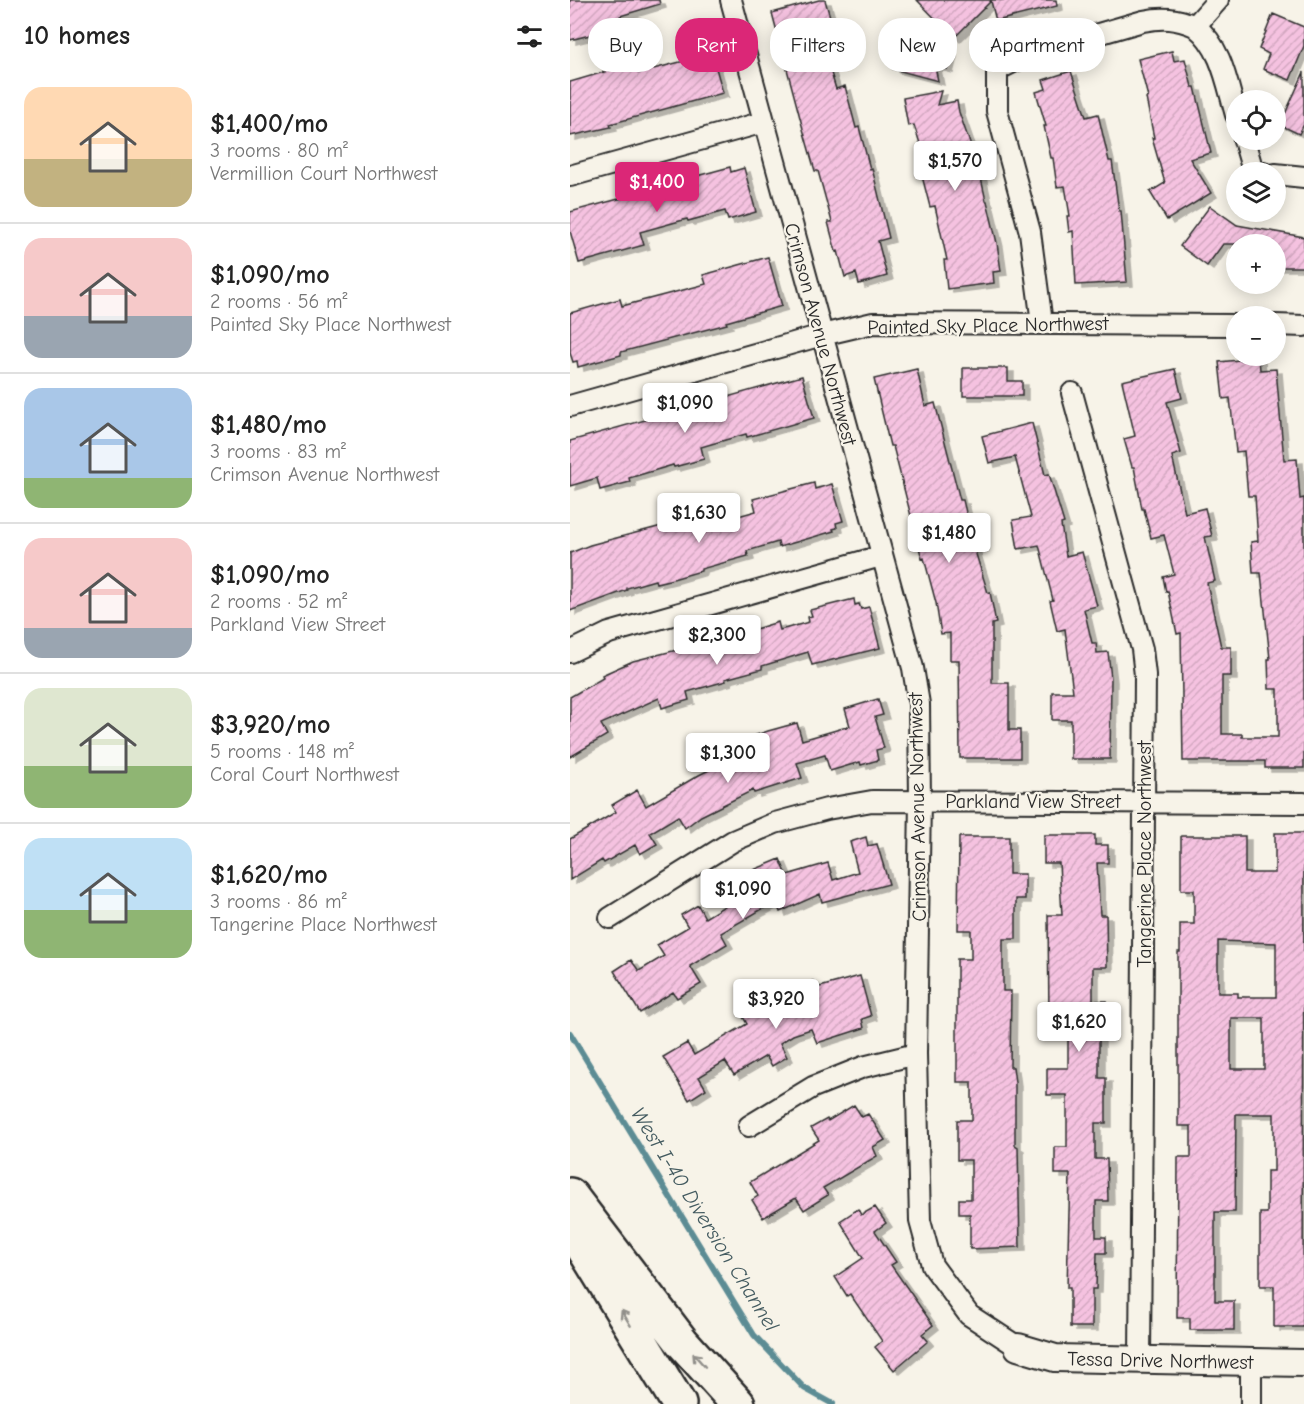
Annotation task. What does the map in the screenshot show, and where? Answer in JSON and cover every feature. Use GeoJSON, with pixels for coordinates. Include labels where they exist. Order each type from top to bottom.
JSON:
{"type":"FeatureCollection","features":[{"type":"Feature","properties":{"kind":"highway"},"geometry":{"type":"LineString","coordinates":[[570,1195],[682,1342],[738,1404]]}},
{"type":"Feature","properties":{"kind":"highway"},"geometry":{"type":"LineString","coordinates":[[570,1226],[679,1404]]}},
{"type":"Feature","properties":{"kind":"street","name":"Crimson Avenue Northwest"},"geometry":{"type":"LineString","coordinates":[[731,0],[913,668],[919,704],[920,800],[916,1054],[920,1221],[933,1265],[969,1315],[1017,1347]]}},
{"type":"Feature","properties":{"kind":"street"},"geometry":{"type":"LineString","coordinates":[[1195,26],[1218,0]]}},
{"type":"Feature","properties":{"kind":"street"},"geometry":{"type":"LineString","coordinates":[[1042,323],[1030,232],[997,111],[997,70],[1029,54],[1143,21],[1161,18],[1178,19],[1195,26],[1206,34],[1216,50],[1228,90]]}},
{"type":"Feature","properties":{"kind":"street"},"geometry":{"type":"LineString","coordinates":[[570,177],[764,122]]}},
{"type":"Feature","properties":{"kind":"street"},"geometry":{"type":"LineString","coordinates":[[1286,175],[1304,177]]}},
{"type":"Feature","properties":{"kind":"street","name":"Painted Sky Place Northwest"},"geometry":{"type":"LineString","coordinates":[[570,406],[822,335],[873,323],[1226,325]]}},
{"type":"Feature","properties":{"kind":"street"},"geometry":{"type":"LineString","coordinates":[[1286,325],[1304,326]]}},
{"type":"Feature","properties":{"kind":"street","name":"Tangerine Place Northwest"},"geometry":{"type":"LineString","coordinates":[[1072,393],[1142,649],[1145,675],[1140,1360]]}},
{"type":"Feature","properties":{"kind":"street"},"geometry":{"type":"LineString","coordinates":[[570,652],[609,633],[881,556]]}},
{"type":"Feature","properties":{"kind":"street","name":"Parkland View Street"},"geometry":{"type":"LineString","coordinates":[[610,918],[733,841],[775,823],[827,809],[872,801],[1304,803]]}},
{"type":"Feature","properties":{"kind":"street"},"geometry":{"type":"LineString","coordinates":[[749,1126],[813,1087],[863,1067],[916,1054]]}},
{"type":"Feature","properties":{"kind":"street","name":"Tessa Drive Northwest"},"geometry":{"type":"LineString","coordinates":[[1017,1347],[1055,1358],[1304,1363]]}},
{"type":"Feature","properties":{"kind":"street"},"geometry":{"type":"LineString","coordinates":[[1251,1363],[1251,1404]]}},
{"type":"Feature","properties":{"kind":"building"},"geometry":{"type":"Polygon","coordinates":[[[570,0],[659,0],[660,4],[620,16],[621,18],[588,18],[588,36],[570,40],[570,0]]]}},
{"type":"Feature","properties":{"kind":"building"},"geometry":{"type":"Polygon","coordinates":[[[825,0],[830,18],[773,18],[772,13],[825,0]]]}},
{"type":"Feature","properties":{"kind":"building"},"geometry":{"type":"Polygon","coordinates":[[[917,0],[1056,0],[1057,6],[1008,18],[995,18],[991,1],[974,18],[969,18],[969,23],[957,35],[957,18],[935,18],[917,0]]]}},
{"type":"Feature","properties":{"kind":"building"},"geometry":{"type":"Polygon","coordinates":[[[1273,14],[1304,27],[1304,46],[1290,80],[1263,69],[1269,54],[1259,49],[1273,14]]]}},
{"type":"Feature","properties":{"kind":"building"},"geometry":{"type":"Polygon","coordinates":[[[1172,51],[1174,61],[1185,59],[1192,87],[1195,87],[1211,153],[1190,159],[1211,193],[1167,220],[1150,192],[1165,183],[1152,138],[1154,138],[1146,98],[1148,97],[1138,59],[1172,51]]]}},
{"type":"Feature","properties":{"kind":"building"},"geometry":{"type":"Polygon","coordinates":[[[675,63],[675,72],[717,72],[723,93],[610,124],[611,127],[570,136],[570,82],[604,72],[663,72],[663,66],[675,63]]]}},
{"type":"Feature","properties":{"kind":"building"},"geometry":{"type":"Polygon","coordinates":[[[788,72],[831,72],[836,89],[845,86],[856,128],[859,127],[870,169],[872,168],[889,238],[878,241],[887,276],[859,284],[856,273],[845,277],[828,222],[832,222],[818,171],[815,171],[788,72]]]}},
{"type":"Feature","properties":{"kind":"building"},"geometry":{"type":"Polygon","coordinates":[[[904,72],[936,72],[938,81],[904,72]]]}},
{"type":"Feature","properties":{"kind":"building"},"geometry":{"type":"Polygon","coordinates":[[[1071,72],[1086,117],[1098,114],[1109,161],[1112,161],[1119,211],[1121,211],[1127,282],[1076,285],[1073,231],[1069,232],[1067,216],[1070,216],[1065,186],[1057,187],[1053,158],[1051,158],[1044,126],[1046,126],[1036,92],[1046,89],[1043,80],[1071,72]]]}},
{"type":"Feature","properties":{"kind":"building"},"geometry":{"type":"Polygon","coordinates":[[[1304,72],[1304,124],[1299,134],[1286,128],[1286,112],[1304,72]]]}},
{"type":"Feature","properties":{"kind":"building"},"geometry":{"type":"Polygon","coordinates":[[[941,91],[937,105],[957,101],[979,169],[997,243],[1001,271],[993,272],[994,283],[947,289],[944,260],[947,260],[935,206],[930,207],[922,176],[930,174],[914,125],[908,126],[903,98],[941,91]]]}},
{"type":"Feature","properties":{"kind":"building"},"geometry":{"type":"Polygon","coordinates":[[[730,167],[731,172],[744,168],[756,212],[728,220],[725,211],[640,232],[644,245],[579,263],[570,231],[570,212],[656,189],[658,198],[692,189],[689,178],[730,167]]]}},
{"type":"Feature","properties":{"kind":"building"},"geometry":{"type":"Polygon","coordinates":[[[1210,206],[1226,217],[1226,222],[1304,237],[1304,267],[1286,267],[1286,234],[1226,234],[1226,244],[1223,244],[1207,266],[1180,246],[1210,206]]]}},
{"type":"Feature","properties":{"kind":"building"},"geometry":{"type":"Polygon","coordinates":[[[768,257],[782,306],[726,322],[727,324],[621,352],[621,355],[578,367],[577,361],[573,362],[570,353],[570,313],[620,299],[622,306],[706,284],[703,275],[768,257]]]}},
{"type":"Feature","properties":{"kind":"building"},"geometry":{"type":"Polygon","coordinates":[[[1226,361],[1226,366],[1260,366],[1260,370],[1276,369],[1284,460],[1297,459],[1300,499],[1304,498],[1304,768],[1265,768],[1265,761],[1183,761],[1181,633],[1177,634],[1163,577],[1174,574],[1164,535],[1151,538],[1144,509],[1142,509],[1134,467],[1132,467],[1124,439],[1135,436],[1122,381],[1175,369],[1182,398],[1167,402],[1181,453],[1172,456],[1185,513],[1205,508],[1212,536],[1205,537],[1215,581],[1207,583],[1221,647],[1231,647],[1231,676],[1222,676],[1222,734],[1242,734],[1242,737],[1278,737],[1278,689],[1269,689],[1268,659],[1270,659],[1261,573],[1253,573],[1251,542],[1258,541],[1255,496],[1248,496],[1244,451],[1236,452],[1230,398],[1223,399],[1219,362],[1226,361]]]}},
{"type":"Feature","properties":{"kind":"building"},"geometry":{"type":"Polygon","coordinates":[[[963,368],[1008,368],[1008,381],[1022,381],[1022,396],[963,396],[963,368]]]}},
{"type":"Feature","properties":{"kind":"building"},"geometry":{"type":"Polygon","coordinates":[[[917,369],[925,406],[935,403],[960,500],[963,500],[976,554],[988,593],[990,592],[996,623],[992,624],[992,683],[1009,683],[1009,730],[1020,730],[1020,758],[960,758],[959,660],[950,660],[950,633],[941,634],[936,603],[924,558],[922,559],[893,446],[890,446],[874,379],[917,369]]]}},
{"type":"Feature","properties":{"kind":"building"},"geometry":{"type":"Polygon","coordinates":[[[802,376],[814,418],[701,447],[704,459],[629,478],[630,482],[600,490],[597,478],[570,486],[570,441],[802,376]]]}},
{"type":"Feature","properties":{"kind":"building"},"geometry":{"type":"Polygon","coordinates":[[[1032,423],[1045,475],[1049,474],[1064,523],[1061,524],[1066,556],[1082,552],[1093,591],[1097,606],[1084,609],[1092,643],[1096,643],[1097,653],[1108,652],[1111,678],[1110,759],[1071,759],[1071,720],[1052,720],[1052,692],[1073,692],[1065,629],[1057,631],[1050,601],[1053,600],[1039,545],[1018,549],[1013,520],[1031,517],[1015,457],[989,463],[982,436],[1032,423]]]}},
{"type":"Feature","properties":{"kind":"building"},"geometry":{"type":"Polygon","coordinates":[[[814,483],[815,489],[832,484],[843,521],[836,523],[837,528],[833,529],[834,531],[779,547],[778,542],[747,551],[748,556],[673,579],[656,583],[655,580],[627,588],[627,590],[570,611],[570,553],[590,545],[707,514],[710,524],[756,511],[753,499],[814,483]]]}},
{"type":"Feature","properties":{"kind":"building"},"geometry":{"type":"Polygon","coordinates":[[[854,599],[855,605],[859,604],[861,609],[869,607],[880,648],[812,665],[808,652],[687,692],[689,700],[662,708],[659,698],[601,724],[607,735],[570,757],[570,697],[603,678],[602,675],[633,661],[700,642],[701,647],[737,636],[736,632],[751,628],[752,630],[778,622],[780,630],[809,622],[808,617],[812,616],[810,610],[854,599]]]}},
{"type":"Feature","properties":{"kind":"building"},"geometry":{"type":"Polygon","coordinates":[[[878,699],[883,715],[875,717],[884,748],[876,750],[878,760],[861,765],[860,762],[830,771],[825,755],[797,763],[802,778],[754,793],[753,790],[701,816],[685,828],[678,816],[650,833],[657,844],[640,854],[635,845],[604,863],[602,860],[570,880],[570,839],[616,812],[612,805],[637,790],[646,806],[733,758],[728,745],[797,723],[802,740],[850,726],[845,709],[878,699]]]}},
{"type":"Feature","properties":{"kind":"building"},"geometry":{"type":"Polygon","coordinates":[[[1275,833],[1304,833],[1303,1327],[1274,1327],[1274,1286],[1260,1286],[1260,1213],[1267,1213],[1267,1171],[1274,1171],[1274,1114],[1236,1114],[1235,1212],[1215,1212],[1215,1301],[1234,1301],[1234,1330],[1190,1330],[1190,1318],[1177,1318],[1178,1157],[1191,1157],[1191,1126],[1178,1126],[1178,952],[1180,952],[1180,924],[1194,924],[1194,890],[1181,890],[1181,836],[1245,836],[1245,873],[1275,873],[1275,833]],[[1218,941],[1218,993],[1238,993],[1238,997],[1276,997],[1276,943],[1218,941]],[[1231,1018],[1231,1069],[1264,1069],[1264,1018],[1231,1018]]]}},
{"type":"Feature","properties":{"kind":"building"},"geometry":{"type":"Polygon","coordinates":[[[1044,835],[1095,835],[1095,845],[1108,845],[1108,863],[1097,863],[1100,915],[1106,915],[1107,967],[1093,967],[1093,1001],[1107,1001],[1107,1017],[1099,1017],[1099,1078],[1106,1078],[1106,1123],[1095,1123],[1095,1159],[1107,1159],[1108,1201],[1096,1201],[1096,1237],[1106,1237],[1106,1253],[1097,1253],[1096,1289],[1092,1289],[1092,1327],[1070,1327],[1070,1288],[1067,1288],[1070,1174],[1055,1174],[1055,1147],[1067,1147],[1067,1095],[1047,1095],[1047,1068],[1068,1068],[1068,1017],[1049,1017],[1048,915],[1062,915],[1059,863],[1044,863],[1044,835]]]}},
{"type":"Feature","properties":{"kind":"building"},"geometry":{"type":"Polygon","coordinates":[[[866,837],[868,846],[877,844],[889,884],[822,902],[820,894],[780,912],[776,901],[721,933],[727,944],[690,966],[701,984],[677,998],[673,992],[640,1013],[614,971],[631,960],[639,971],[664,956],[657,945],[688,927],[681,915],[698,905],[705,918],[731,902],[723,888],[756,869],[780,859],[787,875],[828,863],[833,880],[858,872],[850,842],[866,837]]]}},
{"type":"Feature","properties":{"kind":"building"},"geometry":{"type":"Polygon","coordinates":[[[959,837],[1009,837],[1009,874],[1025,874],[1025,899],[1016,899],[1016,939],[1003,939],[1003,991],[1011,991],[1010,1067],[1013,1067],[1015,1082],[1015,1145],[1018,1147],[1020,1247],[970,1249],[970,1214],[959,1214],[959,1199],[971,1199],[971,1160],[957,1160],[957,1120],[972,1120],[972,1082],[957,1082],[957,959],[971,959],[971,930],[958,930],[959,837]]]}},
{"type":"Feature","properties":{"kind":"building"},"geometry":{"type":"Polygon","coordinates":[[[860,976],[871,1016],[862,1019],[864,1028],[817,1043],[811,1029],[793,1035],[780,1043],[787,1057],[772,1066],[766,1056],[734,1075],[725,1061],[699,1077],[706,1089],[689,1100],[663,1057],[687,1043],[694,1055],[747,1024],[742,1015],[773,996],[813,981],[816,988],[860,976]]]}},
{"type":"Feature","properties":{"kind":"building"},"geometry":{"type":"Polygon","coordinates":[[[854,1105],[862,1117],[868,1114],[885,1140],[873,1147],[877,1156],[823,1188],[828,1195],[804,1210],[796,1198],[763,1218],[752,1200],[758,1196],[750,1182],[819,1140],[811,1128],[827,1119],[828,1121],[854,1105]]]}},
{"type":"Feature","properties":{"kind":"building"},"geometry":{"type":"Polygon","coordinates":[[[875,1207],[886,1223],[875,1231],[896,1262],[891,1265],[933,1325],[922,1334],[928,1341],[894,1370],[875,1347],[882,1341],[850,1294],[847,1296],[835,1277],[863,1258],[840,1221],[858,1209],[861,1215],[875,1207]]]}},
{"type":"Feature","properties":{"kind":"waterway","name":"West I-40 Diversion Channel"},"geometry":{"type":"LineString","coordinates":[[570,1033],[754,1335],[804,1388],[833,1404]]}}]}
